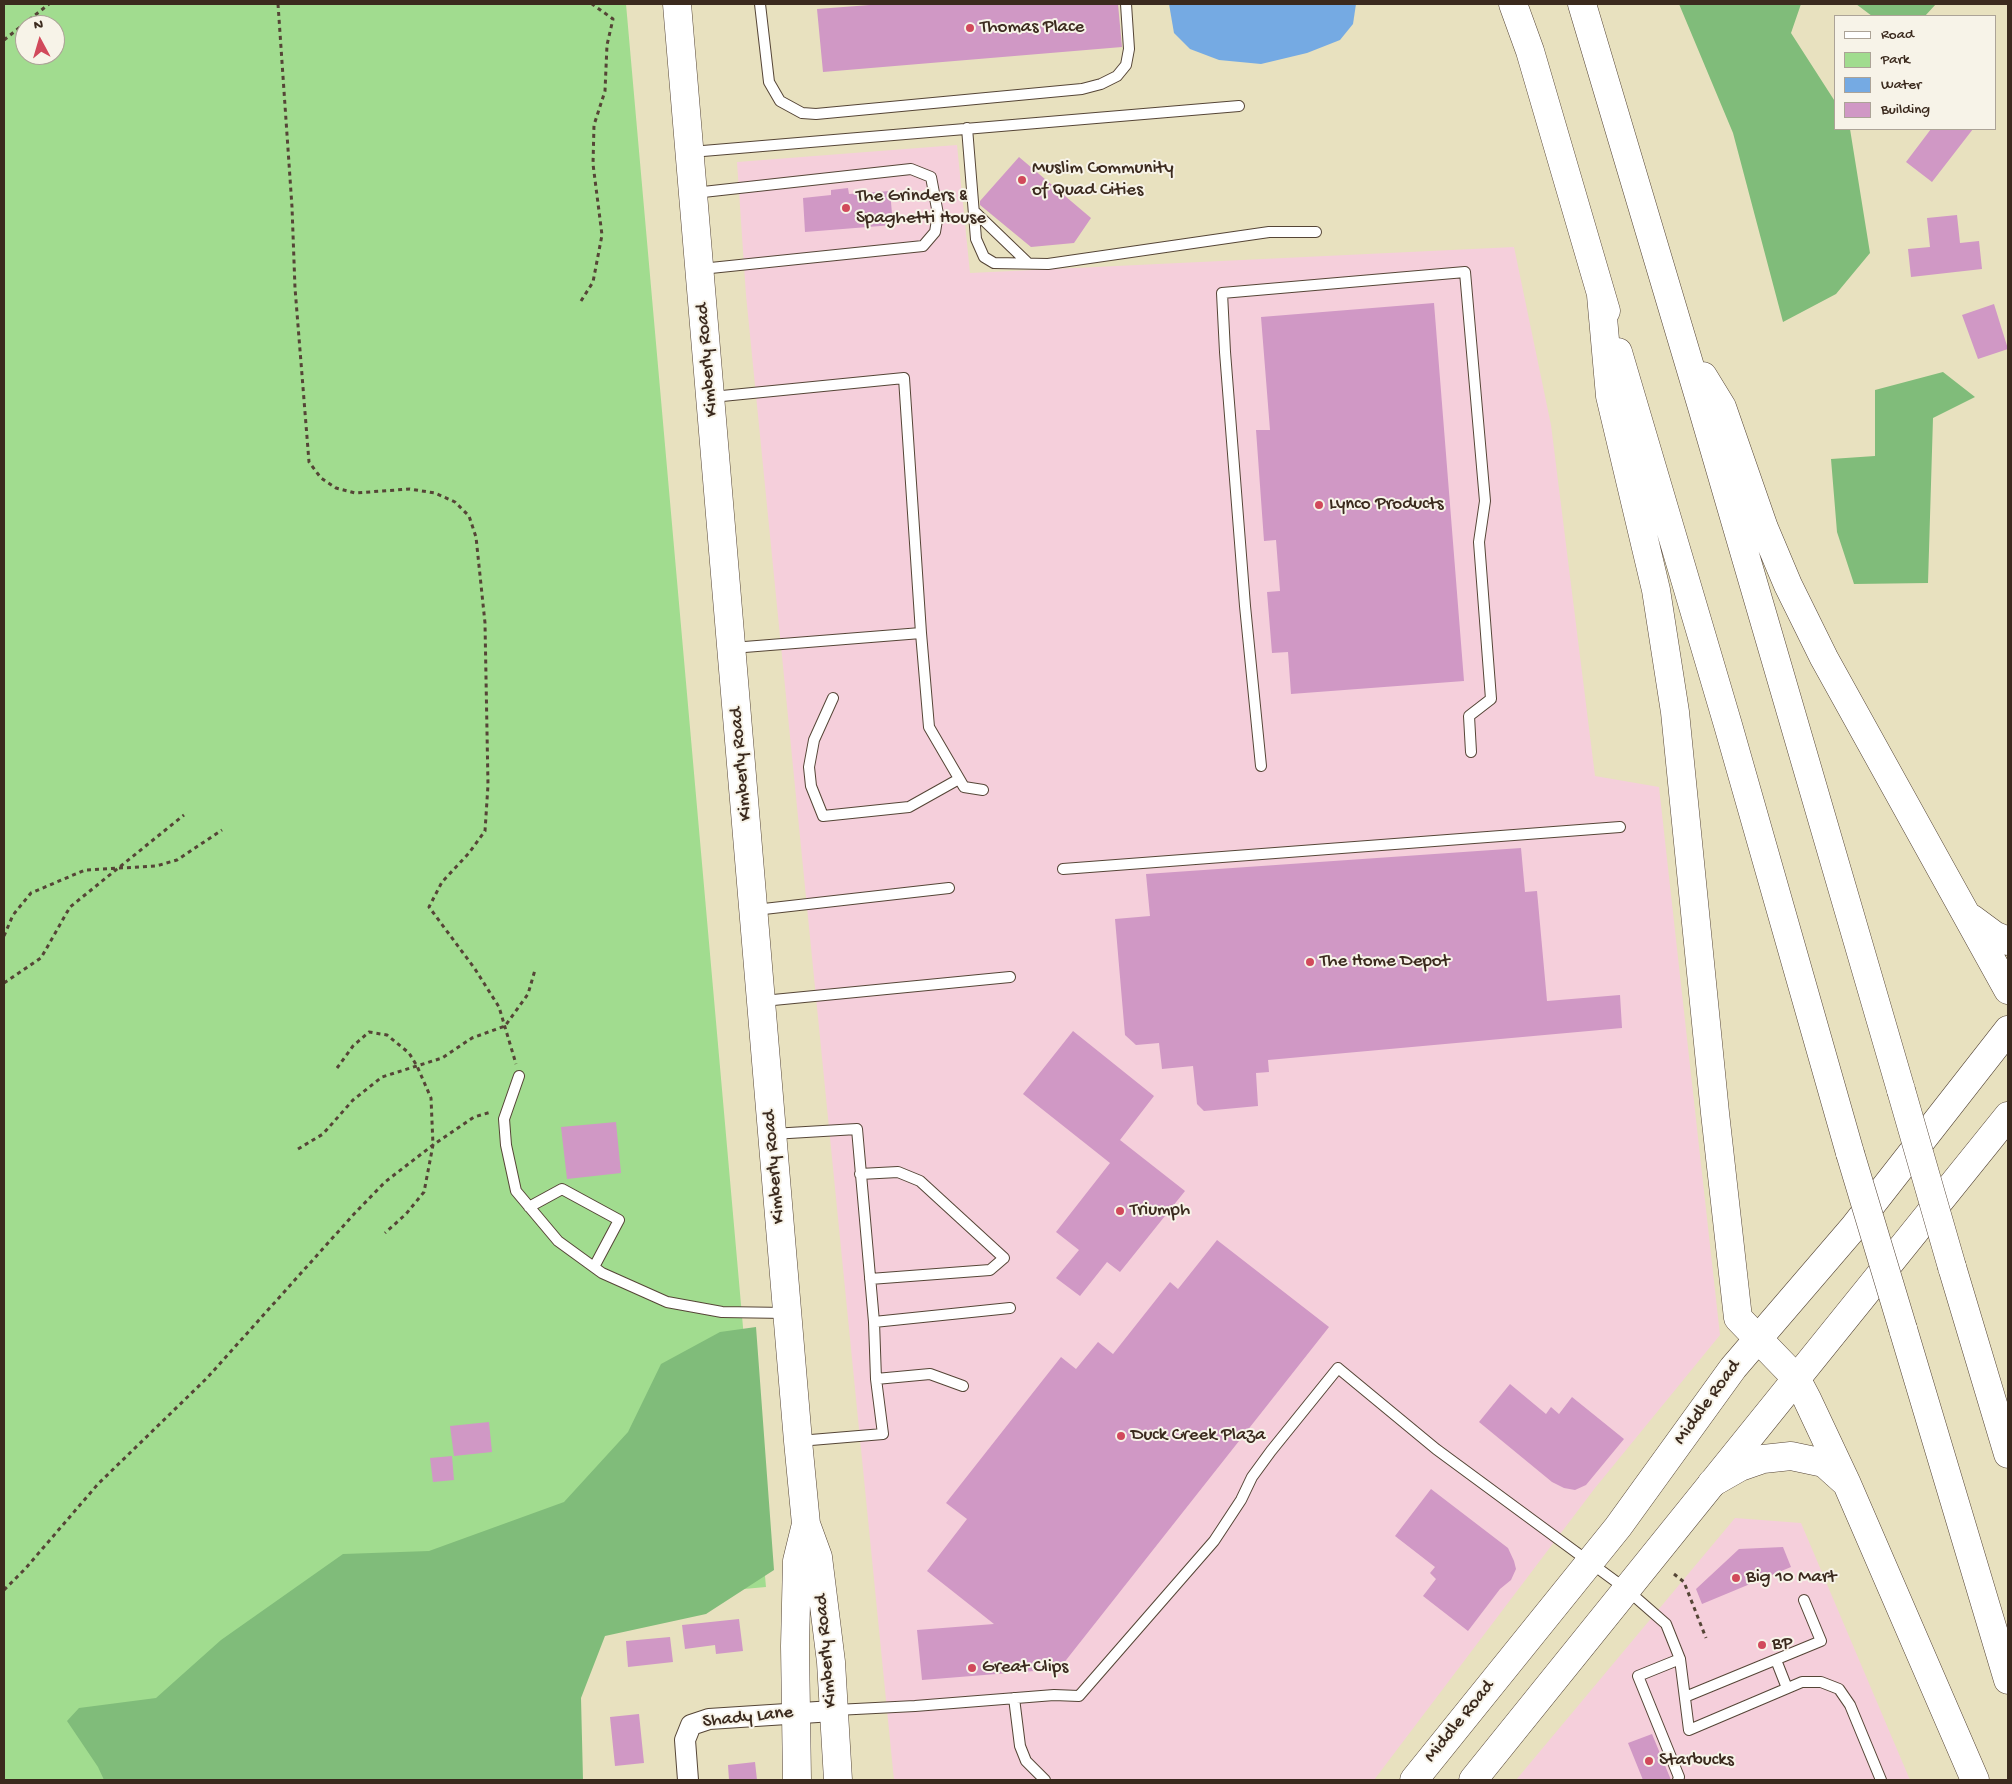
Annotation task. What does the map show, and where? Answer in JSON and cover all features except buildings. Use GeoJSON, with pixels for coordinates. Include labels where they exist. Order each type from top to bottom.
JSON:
{"type":"FeatureCollection","features":[{"type":"Feature","properties":{"kind":"main road","name":"Kimberly Road"},"geometry":{"type":"LineString","coordinates":[[680,4],[690,152],[798,1441],[806,1524],[818,1557],[831,1662],[832,1711],[838,1780]]}},
{"type":"Feature","properties":{"kind":"main road"},"geometry":{"type":"LineString","coordinates":[[1513,4],[1530,51],[1728,725],[1850,1153],[2008,1680]]}},
{"type":"Feature","properties":{"kind":"main road"},"geometry":{"type":"LineString","coordinates":[[1582,4],[2008,1454]]}},
{"type":"Feature","properties":{"kind":"main road"},"geometry":{"type":"LineString","coordinates":[[1601,295],[1610,396],[1656,590],[1675,712],[1715,1113],[1738,1318],[1796,1378],[1808,1399],[1847,1484],[1975,1780]]}},
{"type":"Feature","properties":{"kind":"main road"},"geometry":{"type":"LineString","coordinates":[[1683,343],[1722,407],[1764,528],[1788,585],[1824,658],[2008,990]]}},
{"type":"Feature","properties":{"kind":"main road"},"geometry":{"type":"LineString","coordinates":[[1969,917],[1994,935],[2008,940]]}},
{"type":"Feature","properties":{"kind":"main road","name":"Middle Road"},"geometry":{"type":"LineString","coordinates":[[1414,1780],[1588,1561],[1618,1527],[1732,1368],[1854,1228],[2008,1030]]}},
{"type":"Feature","properties":{"kind":"main road"},"geometry":{"type":"LineString","coordinates":[[1473,1780],[2008,1116]]}},
{"type":"Feature","properties":{"kind":"main road"},"geometry":{"type":"LineString","coordinates":[[1712,1483],[1740,1467],[1763,1459],[1791,1456],[1824,1463],[1847,1484]]}},
{"type":"Feature","properties":{"kind":"main road","name":"Kimberly Road"},"geometry":{"type":"LineString","coordinates":[[796,1780],[796,1561],[806,1524]]}},
{"type":"Feature","properties":{"kind":"street","name":"Shady Lane"},"geometry":{"type":"LineString","coordinates":[[688,1780],[685,1740],[691,1725],[709,1719],[832,1711]]}},
{"type":"Feature","properties":{"kind":"lane"},"geometry":{"type":"LineString","coordinates":[[760,4],[769,82],[780,101],[802,113],[816,114],[1082,89],[1101,84],[1117,76],[1126,65],[1129,50],[1126,4]]}},
{"type":"Feature","properties":{"kind":"lane"},"geometry":{"type":"LineString","coordinates":[[690,152],[1239,106]]}},
{"type":"Feature","properties":{"kind":"lane"},"geometry":{"type":"LineString","coordinates":[[967,128],[976,238],[984,257],[994,263],[1027,262],[1048,264],[1269,232],[1316,232]]}},
{"type":"Feature","properties":{"kind":"lane"},"geometry":{"type":"LineString","coordinates":[[694,193],[911,169],[931,176],[938,214],[935,232],[923,246],[700,270]]}},
{"type":"Feature","properties":{"kind":"lane"},"geometry":{"type":"LineString","coordinates":[[974,211],[1027,262]]}},
{"type":"Feature","properties":{"kind":"lane"},"geometry":{"type":"LineString","coordinates":[[1261,766],[1243,588],[1222,294],[1465,272],[1485,501],[1479,542],[1491,699],[1469,716],[1471,752]]}},
{"type":"Feature","properties":{"kind":"lane"},"geometry":{"type":"LineString","coordinates":[[711,397],[904,378],[929,727],[964,787],[983,790]]}},
{"type":"Feature","properties":{"kind":"lane"},"geometry":{"type":"LineString","coordinates":[[732,648],[921,633]]}},
{"type":"Feature","properties":{"kind":"lane"},"geometry":{"type":"LineString","coordinates":[[833,698],[814,740],[809,766],[811,786],[823,816],[909,808],[959,779]]}},
{"type":"Feature","properties":{"kind":"lane"},"geometry":{"type":"LineString","coordinates":[[1063,869],[1620,826]]}},
{"type":"Feature","properties":{"kind":"lane"},"geometry":{"type":"LineString","coordinates":[[755,910],[950,888]]}},
{"type":"Feature","properties":{"kind":"lane"},"geometry":{"type":"LineString","coordinates":[[762,1001],[1010,977]]}},
{"type":"Feature","properties":{"kind":"lane"},"geometry":{"type":"LineString","coordinates":[[519,1076],[504,1119],[506,1145],[516,1191],[558,1241],[602,1273],[667,1302],[722,1312],[788,1314]]}},
{"type":"Feature","properties":{"kind":"lane"},"geometry":{"type":"LineString","coordinates":[[772,1134],[857,1129],[874,1322],[876,1379],[883,1434],[798,1441]]}},
{"type":"Feature","properties":{"kind":"lane"},"geometry":{"type":"LineString","coordinates":[[860,1174],[898,1172],[920,1181],[1004,1258],[990,1270],[870,1279]]}},
{"type":"Feature","properties":{"kind":"lane"},"geometry":{"type":"LineString","coordinates":[[529,1207],[562,1189],[619,1220],[594,1267]]}},
{"type":"Feature","properties":{"kind":"lane"},"geometry":{"type":"LineString","coordinates":[[874,1322],[1010,1308]]}},
{"type":"Feature","properties":{"kind":"lane"},"geometry":{"type":"LineString","coordinates":[[832,1711],[1014,1698],[1078,1696],[1214,1541],[1241,1500],[1252,1477],[1338,1368],[1436,1449],[1626,1589],[1666,1624],[1680,1659],[1689,1730],[1802,1682],[1821,1682],[1839,1690],[1850,1705],[1881,1780]]}},
{"type":"Feature","properties":{"kind":"lane"},"geometry":{"type":"LineString","coordinates":[[876,1379],[930,1374],[963,1386]]}},
{"type":"Feature","properties":{"kind":"lane"},"geometry":{"type":"LineString","coordinates":[[1685,1697],[1821,1641],[1804,1600]]}},
{"type":"Feature","properties":{"kind":"lane"},"geometry":{"type":"LineString","coordinates":[[1678,1780],[1679,1777],[1638,1676],[1680,1659]]}},
{"type":"Feature","properties":{"kind":"lane"},"geometry":{"type":"LineString","coordinates":[[1776,1660],[1787,1688]]}},
{"type":"Feature","properties":{"kind":"lane"},"geometry":{"type":"LineString","coordinates":[[1014,1698],[1020,1746],[1026,1761],[1045,1780]]}},
{"type":"Feature","properties":{"kind":"path"},"geometry":{"type":"LineString","coordinates":[[4,40],[49,4]]}},
{"type":"Feature","properties":{"kind":"path"},"geometry":{"type":"LineString","coordinates":[[278,4],[292,207],[295,288],[309,462],[321,478],[336,488],[355,493],[410,489],[435,493],[455,502],[469,516],[476,537],[485,623],[488,785],[485,831],[469,853],[442,882],[429,907],[475,969],[499,1007],[519,1076]]}},
{"type":"Feature","properties":{"kind":"path"},"geometry":{"type":"LineString","coordinates":[[581,301],[593,282],[602,235],[592,164],[594,125],[605,91],[607,45],[613,19],[592,4]]}},
{"type":"Feature","properties":{"kind":"path"},"geometry":{"type":"LineString","coordinates":[[4,983],[41,958],[70,907],[184,815]]}},
{"type":"Feature","properties":{"kind":"path"},"geometry":{"type":"LineString","coordinates":[[4,936],[13,915],[31,893],[84,870],[156,866],[177,860],[222,830]]}},
{"type":"Feature","properties":{"kind":"path"},"geometry":{"type":"LineString","coordinates":[[298,1149],[323,1134],[353,1100],[382,1076],[442,1058],[472,1038],[505,1026],[528,994],[535,970]]}},
{"type":"Feature","properties":{"kind":"path"},"geometry":{"type":"LineString","coordinates":[[337,1068],[353,1046],[369,1032],[388,1035],[409,1053],[417,1066],[430,1098],[433,1145],[424,1192],[385,1233]]}},
{"type":"Feature","properties":{"kind":"path"},"geometry":{"type":"LineString","coordinates":[[4,1590],[25,1569],[98,1484],[208,1378],[354,1214],[385,1182],[433,1145],[474,1117],[509,1106]]}},
{"type":"Feature","properties":{"kind":"path"},"geometry":{"type":"LineString","coordinates":[[1674,1574],[1684,1582],[1706,1638]]}},
{"type":"Feature","properties":{"kind":"shaded area"},"geometry":{"type":"Polygon","coordinates":[[[957,145],[970,273],[1514,247],[1551,425],[1595,776],[1659,787],[1720,1335],[1595,1488],[1374,1780],[894,1780],[746,295],[737,162],[957,145]]]}},
{"type":"Feature","properties":{"kind":"shaded area"},"geometry":{"type":"Polygon","coordinates":[[[1735,1518],[1801,1523],[1910,1780],[1516,1780],[1735,1518]]]}},
{"type":"Feature","properties":{"kind":"green space"},"geometry":{"type":"Polygon","coordinates":[[[4,4],[626,4],[766,1587],[545,1607],[560,1780],[4,1780],[4,4]]]}},
{"type":"Feature","properties":{"kind":"green space"},"geometry":{"type":"Polygon","coordinates":[[[1679,4],[1801,4],[1791,33],[1834,100],[1834,130],[1850,130],[1870,253],[1836,294],[1783,322],[1733,133],[1679,4]]]}},
{"type":"Feature","properties":{"kind":"green space"},"geometry":{"type":"Polygon","coordinates":[[[1856,4],[1936,4],[1926,15],[1871,15],[1856,4]]]}},
{"type":"Feature","properties":{"kind":"green space"},"geometry":{"type":"Polygon","coordinates":[[[1943,372],[1975,397],[1933,418],[1928,583],[1854,584],[1837,532],[1831,459],[1875,456],[1875,390],[1943,372]]]}},
{"type":"Feature","properties":{"kind":"green space"},"geometry":{"type":"Polygon","coordinates":[[[756,1327],[774,1570],[706,1614],[605,1636],[581,1698],[583,1780],[104,1780],[98,1767],[67,1721],[79,1708],[156,1698],[221,1640],[343,1554],[429,1551],[564,1502],[628,1432],[661,1364],[720,1332],[756,1327]]]}},
{"type":"Feature","properties":{"kind":"water"},"geometry":{"type":"Polygon","coordinates":[[[1169,4],[1356,4],[1353,24],[1340,40],[1307,53],[1261,64],[1219,60],[1190,49],[1174,33],[1169,4]]]}},
{"type":"Feature","properties":{"kind":"place","name":"Thomas Place"},"geometry":{"type":"Point","coordinates":[970,28]}},
{"type":"Feature","properties":{"kind":"place","name":"Muslim Community of Quad Cities"},"geometry":{"type":"Point","coordinates":[1022,180]}},
{"type":"Feature","properties":{"kind":"place","name":"The Grinders & Spaghetti House"},"geometry":{"type":"Point","coordinates":[846,208]}},
{"type":"Feature","properties":{"kind":"place","name":"Lynco Products"},"geometry":{"type":"Point","coordinates":[1319,505]}},
{"type":"Feature","properties":{"kind":"place","name":"The Home Depot"},"geometry":{"type":"Point","coordinates":[1310,962]}},
{"type":"Feature","properties":{"kind":"place","name":"Triumph"},"geometry":{"type":"Point","coordinates":[1120,1211]}},
{"type":"Feature","properties":{"kind":"place","name":"Duck Creek Plaza"},"geometry":{"type":"Point","coordinates":[1121,1436]}},
{"type":"Feature","properties":{"kind":"place","name":"Big 10 Mart"},"geometry":{"type":"Point","coordinates":[1736,1578]}},
{"type":"Feature","properties":{"kind":"place","name":"BP"},"geometry":{"type":"Point","coordinates":[1762,1645]}},
{"type":"Feature","properties":{"kind":"place","name":"Great Clips"},"geometry":{"type":"Point","coordinates":[972,1668]}},
{"type":"Feature","properties":{"kind":"place","name":"Starbucks"},"geometry":{"type":"Point","coordinates":[1649,1761]}}]}
